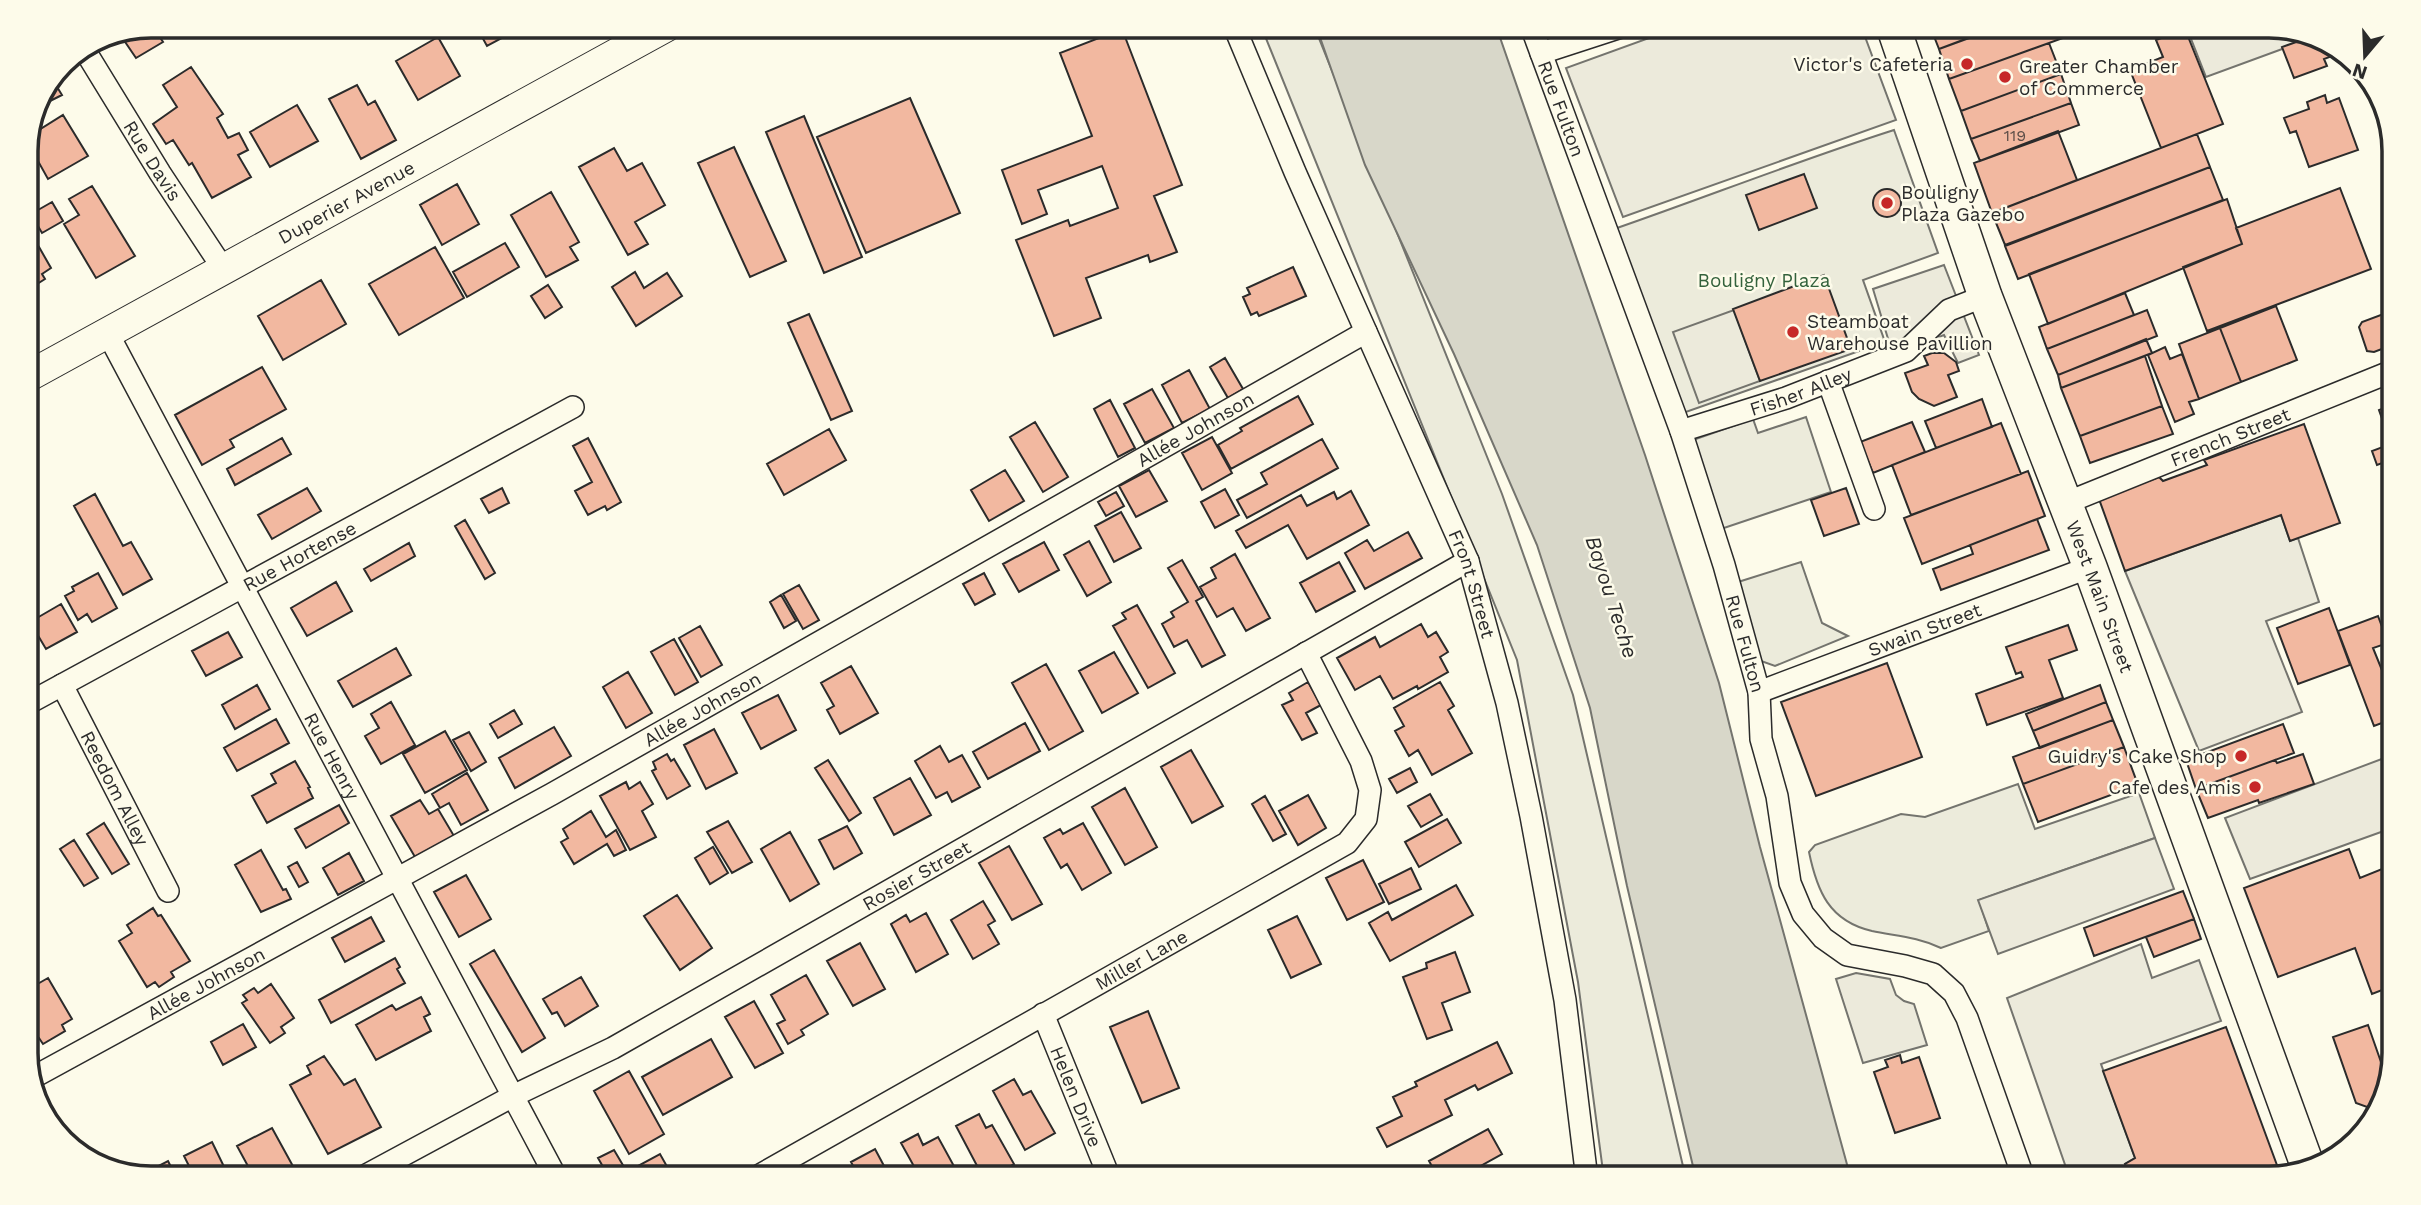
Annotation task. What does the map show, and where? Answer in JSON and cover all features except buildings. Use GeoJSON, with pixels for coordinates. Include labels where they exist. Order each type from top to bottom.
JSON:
{"type":"FeatureCollection","features":[{"type":"Feature","properties":{"kind":"main road","name":"Duperier Avenue"},"geometry":{"type":"LineString","coordinates":[[39,370],[645,38]]}},
{"type":"Feature","properties":{"kind":"main road","name":"West Main Street"},"geometry":{"type":"LineString","coordinates":[[1897,38],[1986,296],[2090,567],[2306,1161]]}},
{"type":"Feature","properties":{"kind":"street","name":"Front Street"},"geometry":{"type":"LineString","coordinates":[[1239,38],[1468,561],[1507,703],[1531,816],[1565,1000],[1585,1166]]}},
{"type":"Feature","properties":{"kind":"street","name":"Rue Fulton"},"geometry":{"type":"LineString","coordinates":[[1535,38],[1681,431],[1724,565],[1759,692],[1761,739],[1777,796],[1790,883],[1803,914],[1823,938],[1847,955],[1933,974],[1954,993],[1967,1018],[2019,1166]]}},
{"type":"Feature","properties":{"kind":"street"},"geometry":{"type":"LineString","coordinates":[[1541,53],[1588,38]]}},
{"type":"Feature","properties":{"kind":"street","name":"Rue Davis"},"geometry":{"type":"LineString","coordinates":[[89,58],[224,270]]}},
{"type":"Feature","properties":{"kind":"street","name":"Fisher Alley"},"geometry":{"type":"LineString","coordinates":[[1681,431],[1786,398],[1906,351],[1949,310],[1986,296]]}},
{"type":"Feature","properties":{"kind":"street","name":"Rue Henry"},"geometry":{"type":"LineString","coordinates":[[107,332],[550,1166]]}},
{"type":"Feature","properties":{"kind":"street","name":"Allée Johnson"},"geometry":{"type":"LineString","coordinates":[[41,1073],[564,788],[1366,332]]}},
{"type":"Feature","properties":{"kind":"street","name":"French Street"},"geometry":{"type":"LineString","coordinates":[[2066,503],[2382,375]]}},
{"type":"Feature","properties":{"kind":"street"},"geometry":{"type":"LineString","coordinates":[[1828,381],[1874,509]]}},
{"type":"Feature","properties":{"kind":"street","name":"Rue Hortense"},"geometry":{"type":"LineString","coordinates":[[39,697],[573,407]]}},
{"type":"Feature","properties":{"kind":"street","name":"Rosier Street"},"geometry":{"type":"LineString","coordinates":[[383,1166],[513,1096],[613,1048],[1468,561]]}},
{"type":"Feature","properties":{"kind":"street","name":"Swain Street"},"geometry":{"type":"LineString","coordinates":[[1759,692],[2090,567]]}},
{"type":"Feature","properties":{"kind":"street","name":"Miller Lane"},"geometry":{"type":"LineString","coordinates":[[776,1166],[1347,843],[1366,819],[1370,790],[1362,761],[1306,653]]}},
{"type":"Feature","properties":{"kind":"street","name":"Reedom Alley"},"geometry":{"type":"LineString","coordinates":[[62,685],[168,891]]}},
{"type":"Feature","properties":{"kind":"street","name":"Helen Drive"},"geometry":{"type":"LineString","coordinates":[[1043,1014],[1105,1166]]}},
{"type":"Feature","properties":{"kind":"green space"},"geometry":{"type":"Polygon","coordinates":[[[1266,38],[1319,38],[1502,494],[1573,695],[1683,1166],[1602,1166],[1578,982],[1517,660],[1266,38]]]}},
{"type":"Feature","properties":{"kind":"green space","name":"Bouligny Plaza"},"geometry":{"type":"Polygon","coordinates":[[[1894,130],[1938,253],[1863,280],[1885,342],[1683,413],[1617,228],[1894,130]]]}},
{"type":"Feature","properties":{"kind":"green space"},"geometry":{"type":"Polygon","coordinates":[[[1806,417],[1831,492],[1721,529],[1690,441],[1753,419],[1758,433],[1806,417]]]}},
{"type":"Feature","properties":{"kind":"green space"},"geometry":{"type":"Polygon","coordinates":[[[1801,562],[1822,623],[1848,636],[1775,666],[1761,661],[1735,583],[1801,562]]]}},
{"type":"Feature","properties":{"kind":"green space"},"geometry":{"type":"Polygon","coordinates":[[[2018,784],[2035,829],[2139,793],[2155,838],[1979,900],[1989,931],[1941,948],[1915,939],[1857,926],[1835,912],[1827,902],[1816,879],[1809,852],[1815,845],[1901,814],[1925,817],[2018,784]]]}},
{"type":"Feature","properties":{"kind":"shaded area"},"geometry":{"type":"Polygon","coordinates":[[[1649,38],[1865,38],[1896,120],[1623,217],[1566,68],[1649,38]]]}},
{"type":"Feature","properties":{"kind":"shaded area"},"geometry":{"type":"Polygon","coordinates":[[[2191,38],[2270,38],[2300,42],[2206,77],[2191,38]]]}},
{"type":"Feature","properties":{"kind":"shaded area"},"geometry":{"type":"Polygon","coordinates":[[[1944,265],[1979,355],[1958,363],[1944,335],[1920,344],[1912,352],[1889,342],[1873,289],[1944,265]]]}},
{"type":"Feature","properties":{"kind":"shaded area"},"geometry":{"type":"Polygon","coordinates":[[[1734,310],[1760,381],[1699,403],[1673,332],[1734,310]]]}},
{"type":"Feature","properties":{"kind":"shaded area"},"geometry":{"type":"Polygon","coordinates":[[[2281,515],[2290,541],[2298,538],[2319,602],[2266,621],[2302,712],[2199,751],[2125,571],[2281,515]]]}},
{"type":"Feature","properties":{"kind":"shaded area"},"geometry":{"type":"Polygon","coordinates":[[[2382,759],[2382,832],[2250,879],[2225,818],[2382,759]]]}},
{"type":"Feature","properties":{"kind":"shaded area"},"geometry":{"type":"Polygon","coordinates":[[[2155,838],[2174,889],[1998,954],[1978,900],[2155,838]]]}},
{"type":"Feature","properties":{"kind":"shaded area"},"geometry":{"type":"Polygon","coordinates":[[[2141,944],[2152,978],[2199,960],[2221,1021],[2101,1064],[2135,1158],[2126,1166],[2065,1166],[2007,998],[2141,944]]]}},
{"type":"Feature","properties":{"kind":"shaded area"},"geometry":{"type":"Polygon","coordinates":[[[1856,973],[1890,979],[1896,995],[1914,1004],[1927,1045],[1863,1063],[1836,979],[1856,973]]]}},
{"type":"Feature","properties":{"kind":"water","name":"Bayou Teche"},"geometry":{"type":"Polygon","coordinates":[[[1320,38],[1500,38],[1645,455],[1719,683],[1760,847],[1847,1166],[1693,1166],[1627,886],[1590,708],[1537,545],[1454,354],[1365,165],[1320,38]]]}},
{"type":"Feature","properties":{"kind":"place","name":"Victor's Cafeteria"},"geometry":{"type":"Point","coordinates":[1967,64]}},
{"type":"Feature","properties":{"kind":"place","name":"Greater Chamber of Commerce"},"geometry":{"type":"Point","coordinates":[2005,77]}},
{"type":"Feature","properties":{"kind":"place","name":"Bouligny Plaza Gazebo"},"geometry":{"type":"Point","coordinates":[1887,203]}},
{"type":"Feature","properties":{"kind":"place","name":"Steamboat Warehouse Pavillion"},"geometry":{"type":"Point","coordinates":[1793,332]}},
{"type":"Feature","properties":{"kind":"place","name":"Guidry's Cake Shop"},"geometry":{"type":"Point","coordinates":[2241,756]}},
{"type":"Feature","properties":{"kind":"place","name":"Cafe des Amis"},"geometry":{"type":"Point","coordinates":[2255,787]}}]}
